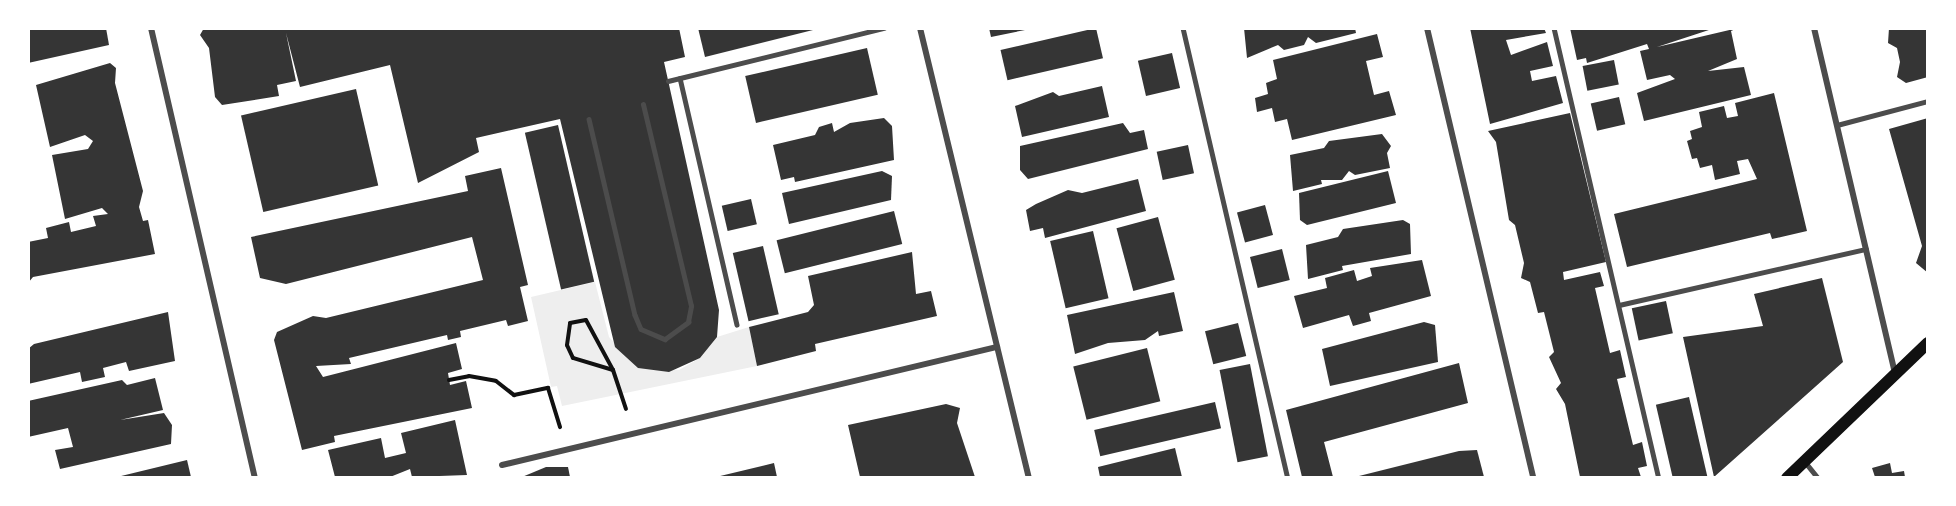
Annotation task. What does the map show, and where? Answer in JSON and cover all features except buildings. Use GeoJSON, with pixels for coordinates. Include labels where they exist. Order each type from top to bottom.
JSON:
{"type":"FeatureCollection","features":[{"type":"Feature","properties":{"kind":"main road"},"geometry":{"type":"LineString","coordinates":[[1786,477],[1928,343]]}},
{"type":"Feature","properties":{"kind":"street"},"geometry":{"type":"LineString","coordinates":[[151,28],[255,477]]}},
{"type":"Feature","properties":{"kind":"street"},"geometry":{"type":"LineString","coordinates":[[920,28],[1029,477]]}},
{"type":"Feature","properties":{"kind":"street"},"geometry":{"type":"LineString","coordinates":[[1427,28],[1533,477]]}},
{"type":"Feature","properties":{"kind":"street"},"geometry":{"type":"LineString","coordinates":[[1814,28],[1895,373]]}},
{"type":"Feature","properties":{"kind":"street"},"geometry":{"type":"LineString","coordinates":[[502,465],[997,346]]}},
{"type":"Feature","properties":{"kind":"lane"},"geometry":{"type":"LineString","coordinates":[[668,81],[884,28]]}},
{"type":"Feature","properties":{"kind":"lane"},"geometry":{"type":"LineString","coordinates":[[1183,28],[1288,477]]}},
{"type":"Feature","properties":{"kind":"lane"},"geometry":{"type":"LineString","coordinates":[[1554,28],[1659,477]]}},
{"type":"Feature","properties":{"kind":"lane"},"geometry":{"type":"LineString","coordinates":[[680,78],[737,324]]}},
{"type":"Feature","properties":{"kind":"lane"},"geometry":{"type":"LineString","coordinates":[[1837,125],[1928,101]]}},
{"type":"Feature","properties":{"kind":"lane"},"geometry":{"type":"LineString","coordinates":[[588,119],[634,315],[641,329],[665,339],[688,322],[690,306],[643,105]]}},
{"type":"Feature","properties":{"kind":"lane"},"geometry":{"type":"LineString","coordinates":[[1619,305],[1866,249]]}},
{"type":"Feature","properties":{"kind":"lane"},"geometry":{"type":"LineString","coordinates":[[1804,461],[1818,477]]}},
{"type":"Feature","properties":{"kind":"path"},"geometry":{"type":"LineString","coordinates":[[613,370],[573,358],[567,345],[570,322],[586,320],[613,370],[626,409]]}},
{"type":"Feature","properties":{"kind":"path"},"geometry":{"type":"LineString","coordinates":[[449,380],[469,376],[496,381],[514,395],[548,388],[560,427]]}},
{"type":"Feature","properties":{"kind":"shaded area"},"geometry":{"type":"Polygon","coordinates":[[[595,282],[609,337],[638,368],[679,370],[700,358],[717,337],[749,327],[757,366],[562,406],[557,386],[551,387],[531,297],[595,282]]]}}]}
